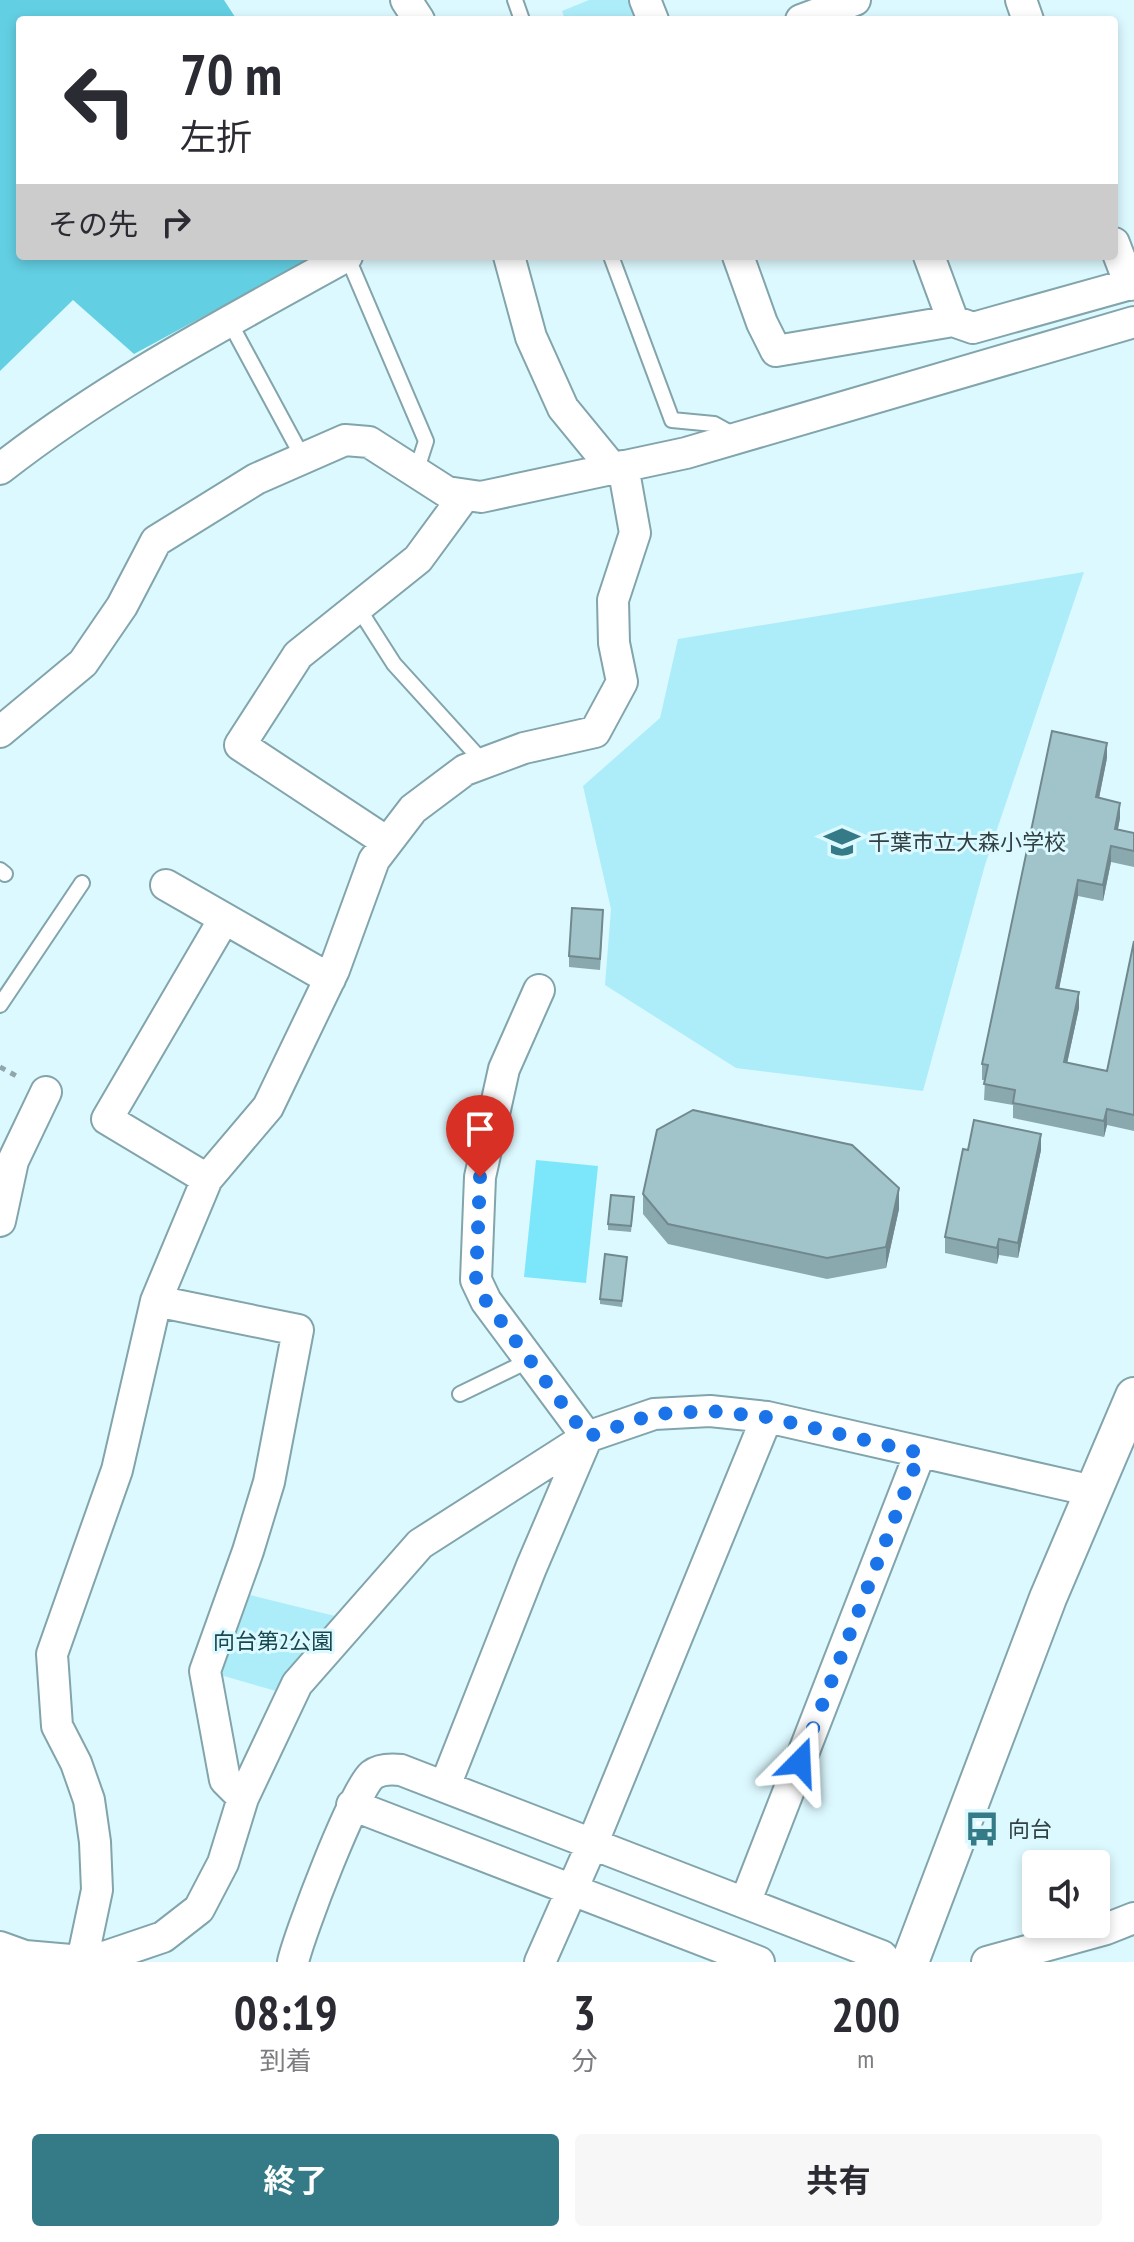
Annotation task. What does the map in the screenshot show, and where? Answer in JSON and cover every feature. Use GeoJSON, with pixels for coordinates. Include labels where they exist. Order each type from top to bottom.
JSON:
{"type":"FeatureCollection","features":[{"type":"Feature","properties":{"kind":"street"},"geometry":{"type":"LineString","coordinates":[[813,16],[842,6]]}},
{"type":"Feature","properties":{"kind":"street"},"geometry":{"type":"LineString","coordinates":[[739,260],[762,323],[776,351],[953,321],[973,328],[1132,284],[1118,252]]}},
{"type":"Feature","properties":{"kind":"street"},"geometry":{"type":"LineString","coordinates":[[0,469],[97,399],[340,260]]}},
{"type":"Feature","properties":{"kind":"street"},"geometry":{"type":"LineString","coordinates":[[82,1961],[97,1890],[95,1842],[89,1800],[76,1763],[57,1726],[52,1654],[117,1470],[156,1301],[207,1179],[268,1107],[330,979],[374,860],[413,809],[465,770],[524,748],[595,732],[622,682],[614,643],[613,600],[635,533],[618,467],[563,408],[531,337],[510,260]]}},
{"type":"Feature","properties":{"kind":"street"},"geometry":{"type":"LineString","coordinates":[[930,260],[953,321]]}},
{"type":"Feature","properties":{"kind":"street"},"geometry":{"type":"LineString","coordinates":[[0,732],[83,663],[122,606],[156,541],[256,479],[345,440],[369,442],[447,492],[481,497],[686,453],[1134,322]]}},
{"type":"Feature","properties":{"kind":"street"},"geometry":{"type":"LineString","coordinates":[[387,842],[240,745],[298,655],[418,559],[465,495]]}},
{"type":"Feature","properties":{"kind":"street"},"geometry":{"type":"LineString","coordinates":[[166,885],[330,979]]}},
{"type":"Feature","properties":{"kind":"street"},"geometry":{"type":"LineString","coordinates":[[207,1179],[107,1119],[224,919]]}},
{"type":"Feature","properties":{"kind":"street"},"geometry":{"type":"LineString","coordinates":[[539,990],[504,1069],[480,1177],[476,1280],[486,1301],[587,1437]]}},
{"type":"Feature","properties":{"kind":"street"},"geometry":{"type":"LineString","coordinates":[[0,1221],[13,1161],[46,1092]]}},
{"type":"Feature","properties":{"kind":"street"},"geometry":{"type":"LineString","coordinates":[[156,1301],[298,1330],[269,1482],[205,1671],[225,1780],[243,1798]]}},
{"type":"Feature","properties":{"kind":"street"},"geometry":{"type":"LineString","coordinates":[[910,1962],[993,1741],[1134,1396]]}},
{"type":"Feature","properties":{"kind":"street"},"geometry":{"type":"LineString","coordinates":[[0,1947],[25,1956],[82,1961],[140,1954],[199,1909],[223,1863],[243,1798],[297,1684],[420,1544],[587,1437],[654,1414],[710,1411],[767,1417],[1093,1491]]}},
{"type":"Feature","properties":{"kind":"street"},"geometry":{"type":"LineString","coordinates":[[540,1962],[593,1842],[767,1417]]}},
{"type":"Feature","properties":{"kind":"street"},"geometry":{"type":"LineString","coordinates":[[445,1786],[531,1568],[587,1437]]}},
{"type":"Feature","properties":{"kind":"street"},"geometry":{"type":"LineString","coordinates":[[745,1903],[920,1453]]}},
{"type":"Feature","properties":{"kind":"street"},"geometry":{"type":"LineString","coordinates":[[298,1958],[353,1802],[372,1775],[387,1769],[401,1770],[593,1842],[882,1956],[887,1962]]}},
{"type":"Feature","properties":{"kind":"street"},"geometry":{"type":"LineString","coordinates":[[353,1802],[571,1889],[722,1956],[759,1962]]}},
{"type":"Feature","properties":{"kind":"street"},"geometry":{"type":"LineString","coordinates":[[987,1962],[1106,1929],[1134,1918]]}},
{"type":"Feature","properties":{"kind":"lane"},"geometry":{"type":"LineString","coordinates":[[349,260],[426,441],[416,472]]}},
{"type":"Feature","properties":{"kind":"lane"},"geometry":{"type":"LineString","coordinates":[[612,260],[672,420],[714,424],[738,437]]}},
{"type":"Feature","properties":{"kind":"lane"},"geometry":{"type":"LineString","coordinates":[[229,321],[303,458]]}},
{"type":"Feature","properties":{"kind":"lane"},"geometry":{"type":"LineString","coordinates":[[357,606],[394,664],[484,763]]}},
{"type":"Feature","properties":{"kind":"lane"},"geometry":{"type":"LineString","coordinates":[[0,1005],[82,883]]}},
{"type":"Feature","properties":{"kind":"lane"},"geometry":{"type":"LineString","coordinates":[[460,1394],[530,1360]]}},
{"type":"Feature","properties":{"kind":"green space"},"geometry":{"type":"Polygon","coordinates":[[[589,0],[636,0],[642,16],[564,16],[562,11],[589,0]]]}},
{"type":"Feature","properties":{"kind":"green space"},"geometry":{"type":"Polygon","coordinates":[[[1084,572],[985,865],[923,1091],[736,1068],[605,985],[611,909],[583,786],[660,718],[678,639],[1084,572]]]}},
{"type":"Feature","properties":{"kind":"green space","name":"向台第2公園"},"geometry":{"type":"Polygon","coordinates":[[[250,1595],[343,1618],[283,1693],[217,1674],[250,1595]]]}},
{"type":"Feature","properties":{"kind":"shaded area"},"geometry":{"type":"Polygon","coordinates":[[[0,0],[224,0],[234,16],[16,16],[16,260],[308,260],[134,354],[73,300],[0,371],[0,0]]]}},
{"type":"Feature","properties":{"kind":"shaded area"},"geometry":{"type":"Polygon","coordinates":[[[536,1160],[598,1166],[586,1283],[524,1277],[536,1160]]]}},
{"type":"Feature","properties":{"kind":"building"},"geometry":{"type":"Polygon","coordinates":[[[1052,731],[1107,743],[1096,797],[1120,803],[1115,829],[1134,833],[1134,851],[1111,846],[1103,885],[1078,880],[1056,988],[1079,992],[1064,1062],[1107,1071],[1134,941],[1134,1115],[1107,1109],[1104,1121],[1013,1103],[1015,1090],[984,1084],[988,1065],[982,1064],[1052,731]]]}},
{"type":"Feature","properties":{"kind":"building"},"geometry":{"type":"Polygon","coordinates":[[[572,908],[603,910],[600,959],[569,956],[572,908]]]}},
{"type":"Feature","properties":{"kind":"building"},"geometry":{"type":"Polygon","coordinates":[[[693,1110],[852,1145],[899,1188],[886,1247],[827,1258],[668,1224],[643,1194],[657,1130],[693,1110]]]}},
{"type":"Feature","properties":{"kind":"building"},"geometry":{"type":"Polygon","coordinates":[[[974,1120],[1041,1134],[1018,1243],[999,1239],[997,1248],[945,1237],[963,1149],[968,1150],[974,1120]]]}},
{"type":"Feature","properties":{"kind":"building"},"geometry":{"type":"Polygon","coordinates":[[[611,1195],[634,1197],[631,1226],[608,1224],[611,1195]]]}},
{"type":"Feature","properties":{"kind":"building"},"geometry":{"type":"Polygon","coordinates":[[[605,1254],[627,1257],[622,1301],[600,1299],[605,1254]]]}},
{"type":"Feature","properties":{"kind":"place","name":"千葉市立大森小学校"},"geometry":{"type":"Point","coordinates":[842,842]}},
{"type":"Feature","properties":{"kind":"place","name":"向台"},"geometry":{"type":"Point","coordinates":[982,1829]}},
{"type":"Feature","properties":{"kind":"route"},"geometry":{"type":"LineString","coordinates":[[480,1177],[476,1280],[486,1301],[587,1437],[654,1414],[710,1411],[767,1417],[920,1453],[800,1762]]}}]}
